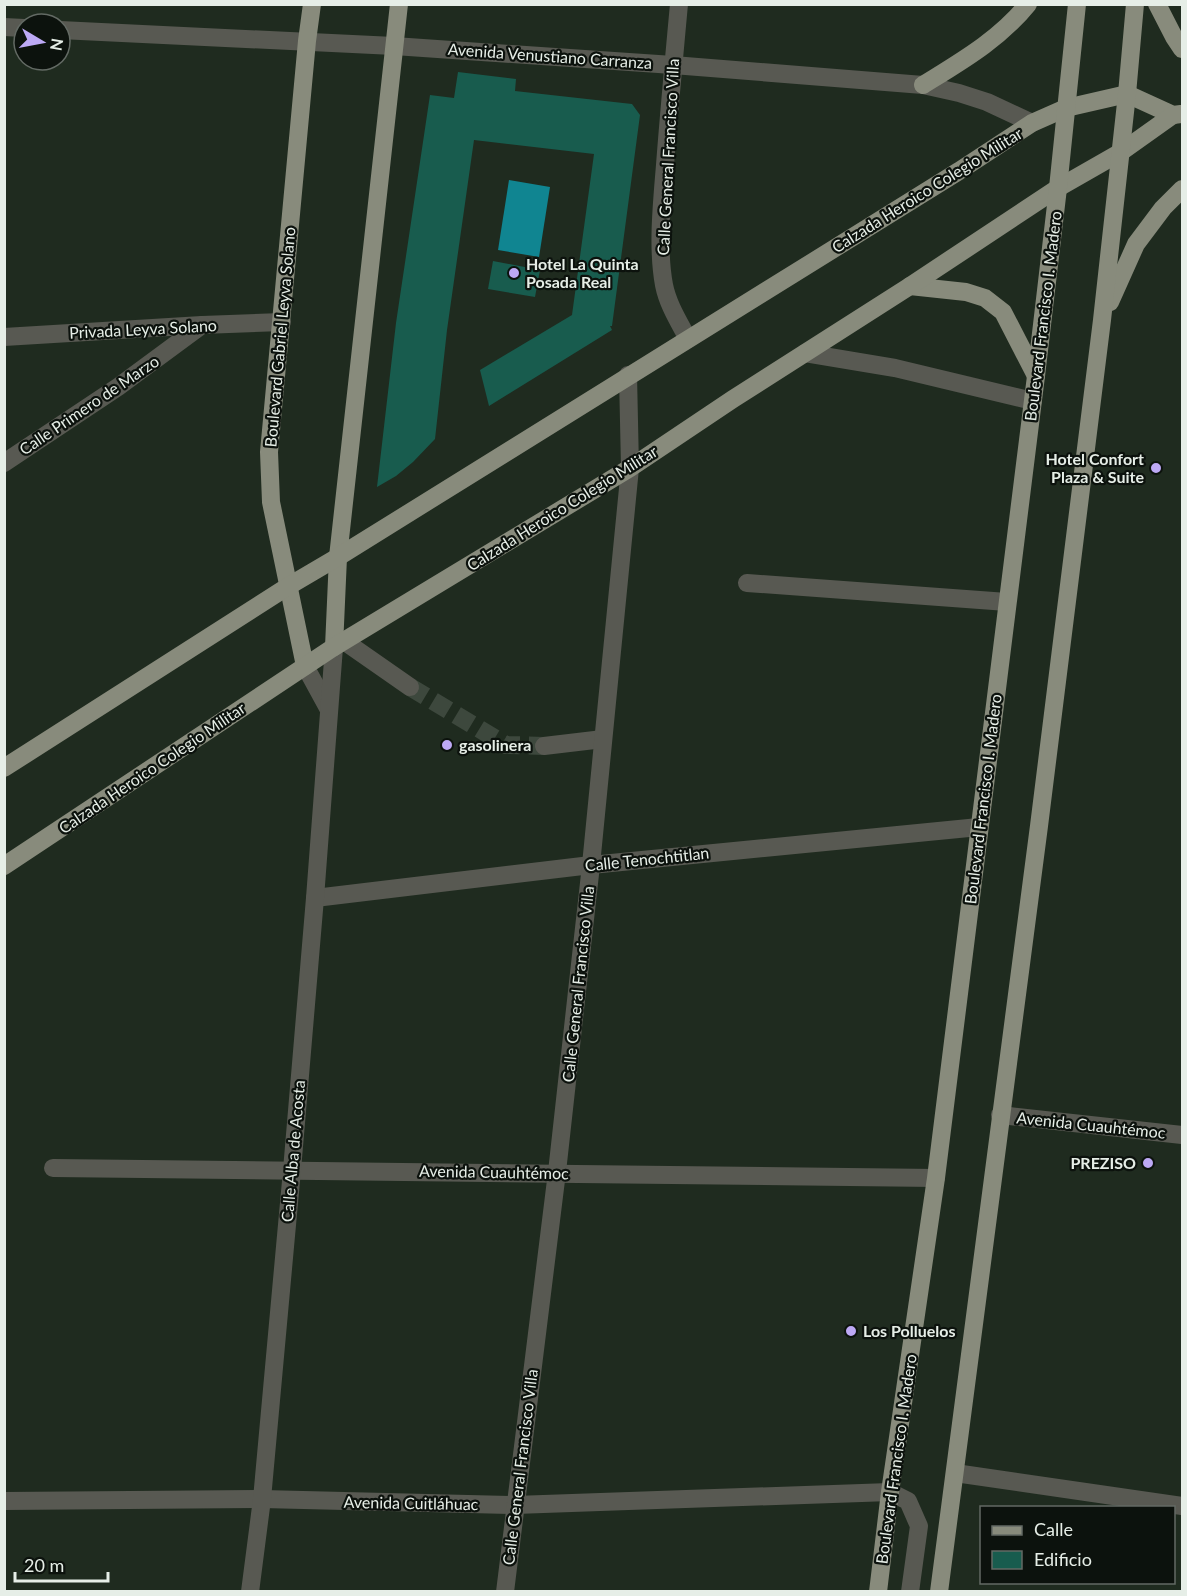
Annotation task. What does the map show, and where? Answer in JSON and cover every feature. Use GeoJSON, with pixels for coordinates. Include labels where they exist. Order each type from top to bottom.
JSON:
{"type":"FeatureCollection","features":[{"type":"Feature","properties":{"kind":"main road","name":"Boulevard Gabriel Leyva Solano"},"geometry":{"type":"LineString","coordinates":[[304,666],[271,502],[269,452],[312,4]]}},
{"type":"Feature","properties":{"kind":"main road"},"geometry":{"type":"LineString","coordinates":[[339,644],[338,557],[399,4]]}},
{"type":"Feature","properties":{"kind":"main road"},"geometry":{"type":"LineString","coordinates":[[923,86],[981,49],[1006,29],[1028,4]]}},
{"type":"Feature","properties":{"kind":"main road","name":"Boulevard Francisco I. Madero"},"geometry":{"type":"LineString","coordinates":[[878,1592],[890,1492],[936,1178],[1033,401],[1077,4]]}},
{"type":"Feature","properties":{"kind":"main road"},"geometry":{"type":"LineString","coordinates":[[939,1592],[1039,826],[1102,320],[1135,4]]}},
{"type":"Feature","properties":{"kind":"main road"},"geometry":{"type":"LineString","coordinates":[[1157,4],[1182,49]]}},
{"type":"Feature","properties":{"kind":"main road"},"geometry":{"type":"LineString","coordinates":[[1127,94],[1178,114]]}},
{"type":"Feature","properties":{"kind":"main road","name":"Calzada Heroico Colegio Militar"},"geometry":{"type":"LineString","coordinates":[[4,768],[287,587],[960,171],[1032,123],[1066,108],[1127,94]]}},
{"type":"Feature","properties":{"kind":"main road"},"geometry":{"type":"LineString","coordinates":[[1121,152],[1178,114]]}},
{"type":"Feature","properties":{"kind":"main road","name":"Calzada Heroico Colegio Militar"},"geometry":{"type":"LineString","coordinates":[[4,867],[304,666],[630,468],[1058,188],[1121,152]]}},
{"type":"Feature","properties":{"kind":"main road"},"geometry":{"type":"LineString","coordinates":[[1102,320],[1136,244],[1163,208],[1182,189]]}},
{"type":"Feature","properties":{"kind":"main road"},"geometry":{"type":"LineString","coordinates":[[910,286],[966,292],[985,298],[1003,312],[1036,376]]}},
{"type":"Feature","properties":{"kind":"street","name":"Calle General Francisco Villa"},"geometry":{"type":"LineString","coordinates":[[679,4],[661,242],[664,284],[669,305],[688,339]]}},
{"type":"Feature","properties":{"kind":"street","name":"Avenida Venustiano Carranza"},"geometry":{"type":"LineString","coordinates":[[72,31],[394,46],[673,65],[923,86],[959,93],[987,102],[1032,123]]}},
{"type":"Feature","properties":{"kind":"street","name":"Privada Leyva Solano"},"geometry":{"type":"LineString","coordinates":[[4,337],[282,322]]}},
{"type":"Feature","properties":{"kind":"street","name":"Calle Primero de Marzo"},"geometry":{"type":"LineString","coordinates":[[4,463],[118,387],[202,325]]}},
{"type":"Feature","properties":{"kind":"street"},"geometry":{"type":"LineString","coordinates":[[805,353],[895,368],[1033,401]]}},
{"type":"Feature","properties":{"kind":"street","name":"Calle General Francisco Villa"},"geometry":{"type":"LineString","coordinates":[[505,1592],[557,1173],[591,865],[630,468],[628,375]]}},
{"type":"Feature","properties":{"kind":"street"},"geometry":{"type":"LineString","coordinates":[[747,583],[1008,602]]}},
{"type":"Feature","properties":{"kind":"street"},"geometry":{"type":"LineString","coordinates":[[339,644],[410,687]]}},
{"type":"Feature","properties":{"kind":"street","name":"Calle Alba de Acosta"},"geometry":{"type":"LineString","coordinates":[[250,1592],[262,1499],[292,1170],[329,710],[339,644]]}},
{"type":"Feature","properties":{"kind":"street"},"geometry":{"type":"LineString","coordinates":[[304,666],[329,710]]}},
{"type":"Feature","properties":{"kind":"street"},"geometry":{"type":"LineString","coordinates":[[544,746],[603,739]]}},
{"type":"Feature","properties":{"kind":"street","name":"Calle Tenochtitlan"},"geometry":{"type":"LineString","coordinates":[[315,898],[591,865],[979,827]]}},
{"type":"Feature","properties":{"kind":"street","name":"Avenida Cuauhtémoc"},"geometry":{"type":"LineString","coordinates":[[1000,1114],[1182,1135]]}},
{"type":"Feature","properties":{"kind":"street","name":"Avenida Cuauhtémoc"},"geometry":{"type":"LineString","coordinates":[[53,1168],[936,1178]]}},
{"type":"Feature","properties":{"kind":"street"},"geometry":{"type":"LineString","coordinates":[[955,1473],[1182,1506]]}},
{"type":"Feature","properties":{"kind":"street"},"geometry":{"type":"LineString","coordinates":[[890,1492],[908,1501],[919,1526],[910,1592]]}},
{"type":"Feature","properties":{"kind":"street","name":"Avenida Cuitláhuac"},"geometry":{"type":"LineString","coordinates":[[4,1501],[262,1499],[515,1505],[890,1492]]}},
{"type":"Feature","properties":{"kind":"water"},"geometry":{"type":"Polygon","coordinates":[[[509,180],[550,187],[539,257],[498,250],[509,180]]]}},
{"type":"Feature","properties":{"kind":"building"},"geometry":{"type":"Polygon","coordinates":[[[458,72],[516,79],[515,91],[632,104],[640,115],[612,326],[610,326],[612,330],[489,406],[480,370],[572,315],[594,154],[474,140],[447,330],[435,439],[413,462],[396,476],[377,487],[396,323],[430,95],[454,98],[458,72]]]}},
{"type":"Feature","properties":{"kind":"building"},"geometry":{"type":"Polygon","coordinates":[[[493,261],[540,270],[535,297],[488,289],[493,261]]]}},
{"type":"Feature","properties":{"kind":"tunnel"},"geometry":{"type":"LineString","coordinates":[[410,687],[506,745],[544,746]]}},
{"type":"Feature","properties":{"kind":"place","name":"Hotel La Quinta Posada Real"},"geometry":{"type":"Point","coordinates":[514,273]}},
{"type":"Feature","properties":{"kind":"place","name":"Hotel Confort Plaza & Suite"},"geometry":{"type":"Point","coordinates":[1156,468]}},
{"type":"Feature","properties":{"kind":"place","name":"gasolinera"},"geometry":{"type":"Point","coordinates":[447,745]}},
{"type":"Feature","properties":{"kind":"place","name":"PREZISO"},"geometry":{"type":"Point","coordinates":[1148,1163]}},
{"type":"Feature","properties":{"kind":"place","name":"Los Polluelos"},"geometry":{"type":"Point","coordinates":[851,1331]}}]}
